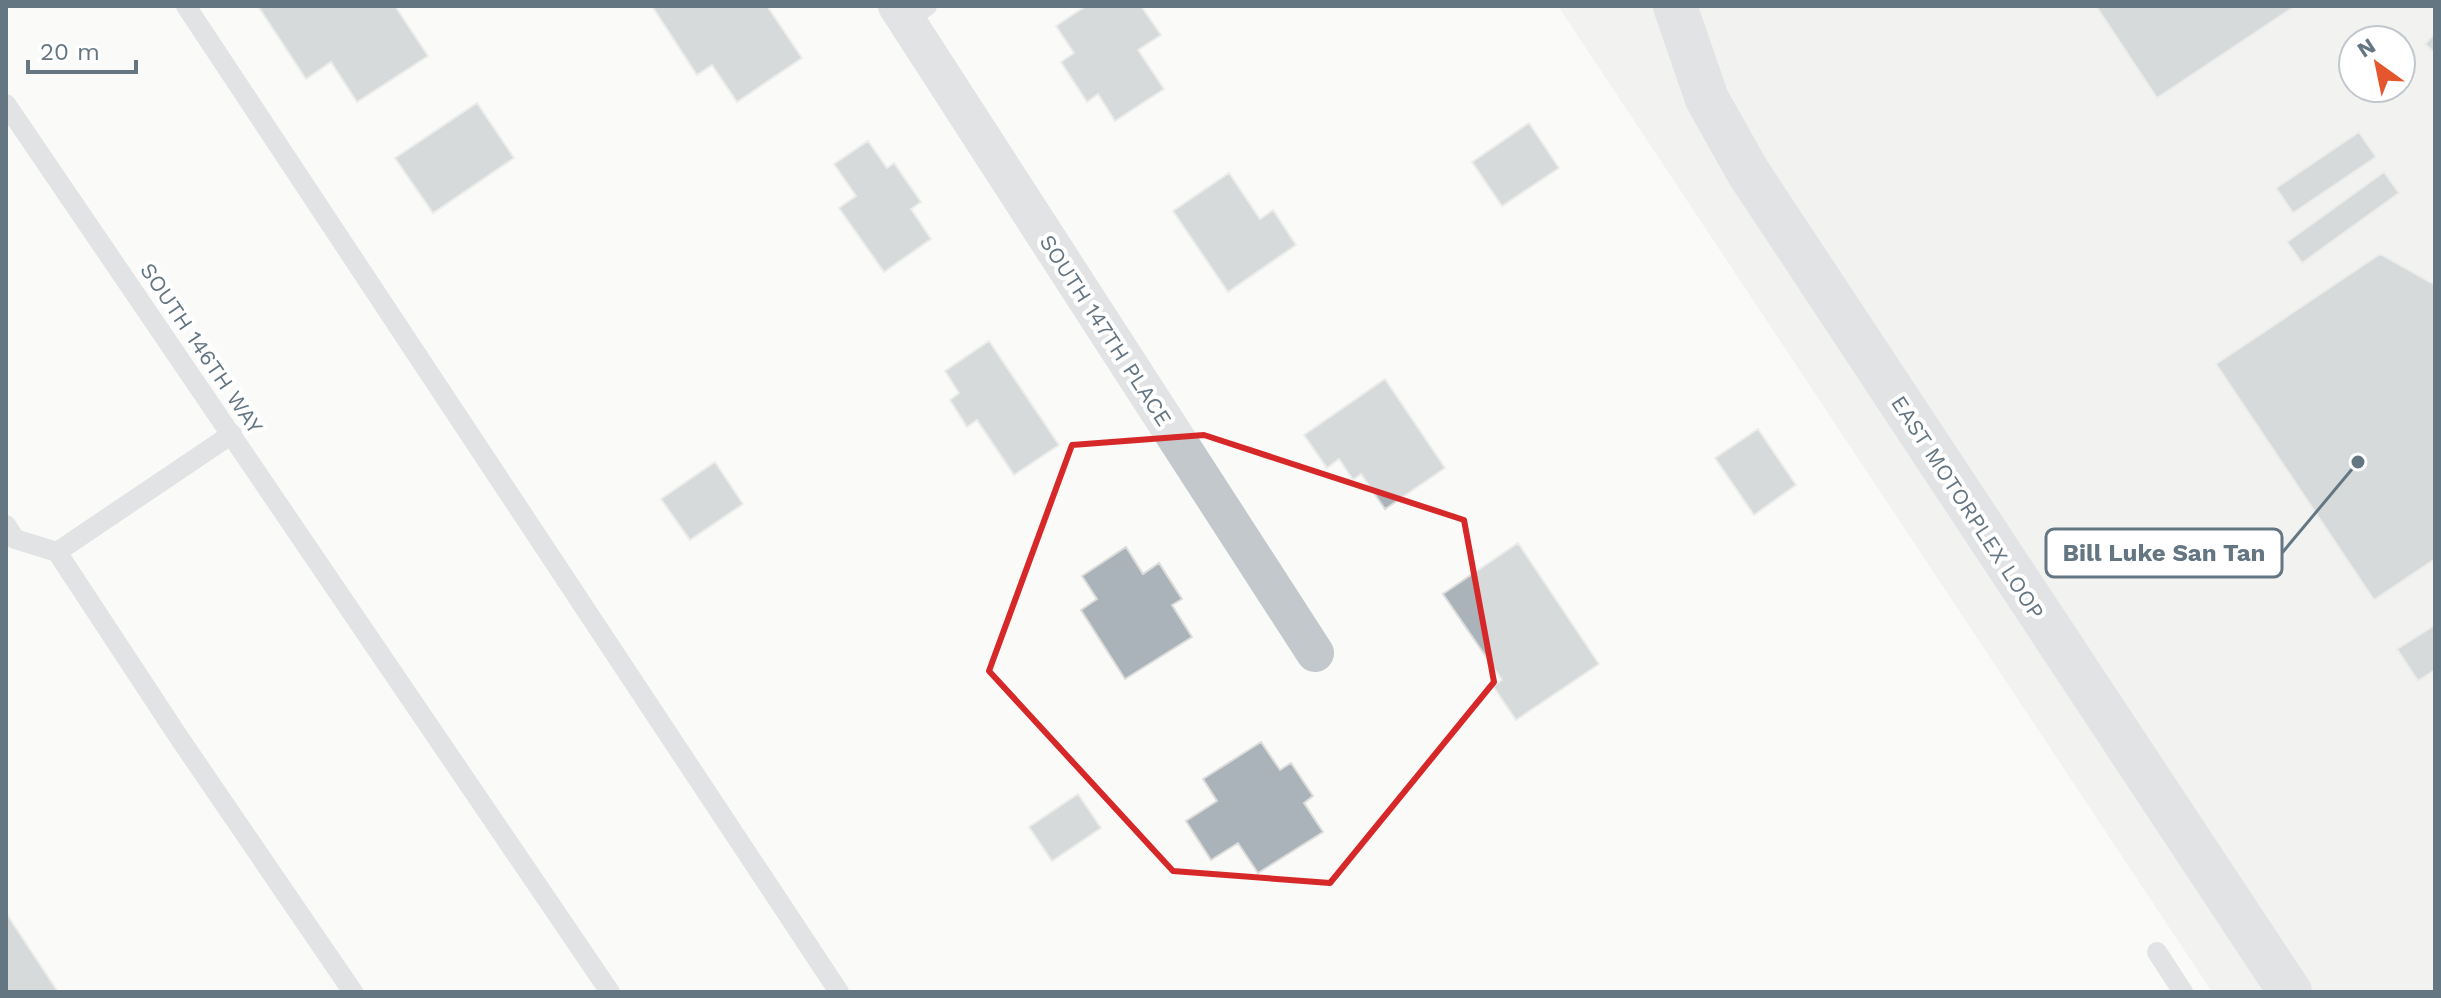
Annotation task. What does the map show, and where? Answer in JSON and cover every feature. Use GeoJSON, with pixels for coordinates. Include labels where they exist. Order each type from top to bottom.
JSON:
{"type":"FeatureCollection","features":[{"type":"Feature","properties":{"kind":"street","name":"EAST MOTORPLEX LOOP"},"geometry":{"type":"LineString","coordinates":[[1675,6],[1707,99],[1748,172],[2290,992]]}},
{"type":"Feature","properties":{"kind":"street","name":"SOUTH 147TH PLACE"},"geometry":{"type":"LineString","coordinates":[[910,11],[1315,653]]}},
{"type":"Feature","properties":{"kind":"lane"},"geometry":{"type":"LineString","coordinates":[[186,6],[839,992]]}},
{"type":"Feature","properties":{"kind":"lane","name":"SOUTH 146TH WAY"},"geometry":{"type":"LineString","coordinates":[[6,104],[610,992]]}},
{"type":"Feature","properties":{"kind":"lane"},"geometry":{"type":"LineString","coordinates":[[57,552],[232,434]]}},
{"type":"Feature","properties":{"kind":"lane"},"geometry":{"type":"LineString","coordinates":[[6,525],[15,539],[57,552],[353,992]]}},
{"type":"Feature","properties":{"kind":"lane"},"geometry":{"type":"LineString","coordinates":[[2157,952],[2183,992]]}},
{"type":"Feature","properties":{"kind":"highlighted area"},"geometry":{"type":"Polygon","coordinates":[[[1204,435],[1464,520],[1494,682],[1330,883],[1173,871],[989,671],[1072,445],[1204,435]]]}},
{"type":"Feature","properties":{"kind":"shaded area"},"geometry":{"type":"Polygon","coordinates":[[[1558,6],[2435,6],[2435,992],[2212,992],[1558,6]]]}},
{"type":"Feature","properties":{"kind":"building"},"geometry":{"type":"Polygon","coordinates":[[[258,6],[395,6],[428,56],[357,102],[331,62],[306,79],[258,6]]]}},
{"type":"Feature","properties":{"kind":"building"},"geometry":{"type":"Polygon","coordinates":[[[652,6],[767,6],[802,58],[737,102],[712,65],[697,75],[652,6]]]}},
{"type":"Feature","properties":{"kind":"building"},"geometry":{"type":"Polygon","coordinates":[[[1086,6],[1141,6],[1161,35],[1138,50],[1164,89],[1115,121],[1098,94],[1087,102],[1061,62],[1074,53],[1056,26],[1086,6]]]}},
{"type":"Feature","properties":{"kind":"building"},"geometry":{"type":"Polygon","coordinates":[[[2096,6],[2295,6],[2157,98],[2096,6]]]}},
{"type":"Feature","properties":{"kind":"building"},"geometry":{"type":"Polygon","coordinates":[[[2435,33],[2435,53],[2425,44],[2435,33]]]}},
{"type":"Feature","properties":{"kind":"building"},"geometry":{"type":"Polygon","coordinates":[[[477,103],[514,158],[433,213],[395,158],[477,103]]]}},
{"type":"Feature","properties":{"kind":"building"},"geometry":{"type":"Polygon","coordinates":[[[1529,123],[1559,168],[1502,206],[1472,162],[1529,123]]]}},
{"type":"Feature","properties":{"kind":"building"},"geometry":{"type":"Polygon","coordinates":[[[2359,132],[2376,157],[2293,213],[2276,188],[2359,132]]]}},
{"type":"Feature","properties":{"kind":"building"},"geometry":{"type":"Polygon","coordinates":[[[868,141],[887,168],[894,163],[921,202],[911,209],[931,239],[884,272],[839,208],[856,196],[834,164],[868,141]]]}},
{"type":"Feature","properties":{"kind":"building"},"geometry":{"type":"Polygon","coordinates":[[[2384,172],[2399,193],[2302,263],[2287,242],[2384,172]]]}},
{"type":"Feature","properties":{"kind":"building"},"geometry":{"type":"Polygon","coordinates":[[[1229,173],[1260,219],[1273,210],[1296,245],[1228,292],[1173,211],[1229,173]]]}},
{"type":"Feature","properties":{"kind":"building"},"geometry":{"type":"Polygon","coordinates":[[[2380,254],[2435,285],[2435,559],[2374,600],[2216,364],[2380,254]]]}},
{"type":"Feature","properties":{"kind":"building"},"geometry":{"type":"Polygon","coordinates":[[[989,341],[1059,445],[1014,475],[977,420],[967,427],[950,400],[959,393],[945,371],[989,341]]]}},
{"type":"Feature","properties":{"kind":"building"},"geometry":{"type":"Polygon","coordinates":[[[1385,379],[1445,468],[1385,509],[1361,474],[1353,480],[1339,459],[1327,468],[1304,435],[1385,379]]]}},
{"type":"Feature","properties":{"kind":"building"},"geometry":{"type":"Polygon","coordinates":[[[1758,429],[1796,485],[1754,515],[1715,458],[1758,429]]]}},
{"type":"Feature","properties":{"kind":"building"},"geometry":{"type":"Polygon","coordinates":[[[715,462],[743,504],[690,540],[661,499],[715,462]]]}},
{"type":"Feature","properties":{"kind":"building"},"geometry":{"type":"Polygon","coordinates":[[[1518,543],[1599,664],[1516,720],[1493,686],[1502,680],[1443,594],[1518,543]]]}},
{"type":"Feature","properties":{"kind":"building"},"geometry":{"type":"Polygon","coordinates":[[[1126,547],[1143,574],[1159,563],[1182,599],[1172,605],[1192,637],[1125,679],[1081,610],[1097,599],[1082,576],[1126,547]]]}},
{"type":"Feature","properties":{"kind":"building"},"geometry":{"type":"Polygon","coordinates":[[[2435,625],[2435,670],[2418,681],[2397,649],[2435,625]]]}},
{"type":"Feature","properties":{"kind":"building"},"geometry":{"type":"Polygon","coordinates":[[[1261,742],[1280,770],[1291,763],[1313,796],[1304,803],[1323,832],[1258,873],[1238,843],[1211,860],[1186,821],[1217,801],[1203,779],[1261,742]]]}},
{"type":"Feature","properties":{"kind":"building"},"geometry":{"type":"Polygon","coordinates":[[[1078,794],[1101,828],[1052,861],[1029,827],[1078,794]]]}},
{"type":"Feature","properties":{"kind":"building"},"geometry":{"type":"Polygon","coordinates":[[[6,913],[58,992],[6,992],[6,913]]]}},
{"type":"Feature","properties":{"kind":"place","name":"Bill Luke San Tan"},"geometry":{"type":"Point","coordinates":[2358,462]}}]}
